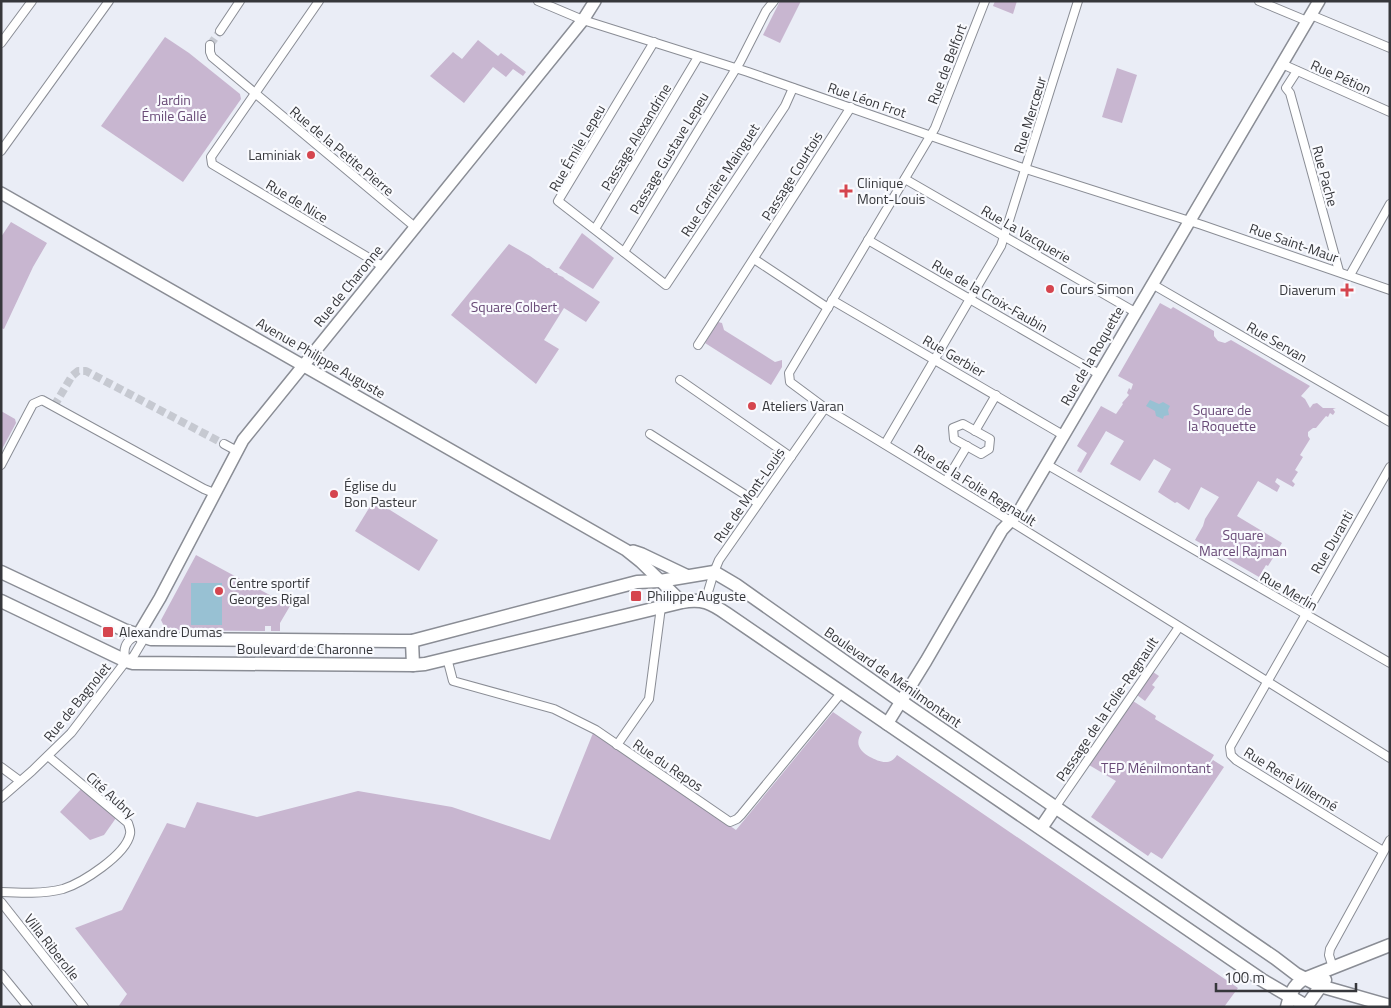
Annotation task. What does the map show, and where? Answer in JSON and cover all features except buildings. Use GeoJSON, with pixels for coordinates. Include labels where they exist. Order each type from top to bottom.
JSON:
{"type":"FeatureCollection","features":[{"type":"Feature","properties":{"kind":"main road","name":"Boulevard de Charonne"},"geometry":{"type":"LineString","coordinates":[[1,572],[124,630],[157,640],[412,641],[637,582],[660,581],[686,575],[714,572]]}},
{"type":"Feature","properties":{"kind":"main road","name":"Boulevard de Ménilmontant"},"geometry":{"type":"LineString","coordinates":[[714,572],[721,574],[902,702],[1056,806],[1304,979],[1320,986],[1390,1006]]}},
{"type":"Feature","properties":{"kind":"main road","name":"Boulevard de Charonne"},"geometry":{"type":"LineString","coordinates":[[1,602],[126,661],[142,664],[413,665],[424,664],[682,602],[694,600],[705,602]]}},
{"type":"Feature","properties":{"kind":"main road"},"geometry":{"type":"LineString","coordinates":[[705,602],[727,614],[842,692],[1288,1002],[1307,1006],[1333,968]]}},
{"type":"Feature","properties":{"kind":"main road"},"geometry":{"type":"LineString","coordinates":[[412,641],[413,665]]}},
{"type":"Feature","properties":{"kind":"main road"},"geometry":{"type":"LineString","coordinates":[[1040,828],[1056,806]]}},
{"type":"Feature","properties":{"kind":"main road"},"geometry":{"type":"LineString","coordinates":[[1288,1002],[1295,986],[1304,979],[1390,945]]}},
{"type":"Feature","properties":{"kind":"street"},"geometry":{"type":"LineString","coordinates":[[1,43],[32,1]]}},
{"type":"Feature","properties":{"kind":"street"},"geometry":{"type":"LineString","coordinates":[[1,151],[109,1]]}},
{"type":"Feature","properties":{"kind":"street"},"geometry":{"type":"LineString","coordinates":[[220,31],[240,1]]}},
{"type":"Feature","properties":{"kind":"street"},"geometry":{"type":"LineString","coordinates":[[255,93],[319,1]]}},
{"type":"Feature","properties":{"kind":"street","name":"Rue Léon Frot"},"geometry":{"type":"LineString","coordinates":[[538,1],[582,20],[735,68],[930,136],[1189,221]]}},
{"type":"Feature","properties":{"kind":"street","name":"Rue de Charonne"},"geometry":{"type":"LineString","coordinates":[[126,661],[123,652],[126,646],[131,638],[138,635],[160,598],[243,440],[384,267],[582,20],[595,1]]}},
{"type":"Feature","properties":{"kind":"street","name":"Passage Gustave Lepeu"},"geometry":{"type":"LineString","coordinates":[[624,252],[740,62],[766,11],[774,1]]}},
{"type":"Feature","properties":{"kind":"street","name":"Rue de Belfort"},"geometry":{"type":"LineString","coordinates":[[930,136],[935,128],[985,1]]}},
{"type":"Feature","properties":{"kind":"street","name":"Rue Mercœur"},"geometry":{"type":"LineString","coordinates":[[885,444],[1001,246],[1078,1]]}},
{"type":"Feature","properties":{"kind":"street"},"geometry":{"type":"LineString","coordinates":[[1259,1],[1390,48]]}},
{"type":"Feature","properties":{"kind":"street","name":"Rue de la Roquette"},"geometry":{"type":"LineString","coordinates":[[887,724],[902,702],[1002,530],[1018,513],[1319,1]]}},
{"type":"Feature","properties":{"kind":"street","name":"Rue Émile Lepeu"},"geometry":{"type":"LineString","coordinates":[[654,42],[558,201],[666,285]]}},
{"type":"Feature","properties":{"kind":"street","name":"Rue de la Petite Pierre"},"geometry":{"type":"LineString","coordinates":[[210,45],[212,57],[415,227]]}},
{"type":"Feature","properties":{"kind":"street","name":"Passage Alexandrine"},"geometry":{"type":"LineString","coordinates":[[595,229],[698,57]]}},
{"type":"Feature","properties":{"kind":"street","name":"Rue Pétion"},"geometry":{"type":"LineString","coordinates":[[1282,64],[1390,112]]}},
{"type":"Feature","properties":{"kind":"street"},"geometry":{"type":"LineString","coordinates":[[1272,80],[1286,88],[1297,71]]}},
{"type":"Feature","properties":{"kind":"street","name":"Rue Carrière Mainguet"},"geometry":{"type":"LineString","coordinates":[[666,285],[785,106],[793,88]]}},
{"type":"Feature","properties":{"kind":"street","name":"Rue Pache"},"geometry":{"type":"LineString","coordinates":[[1286,88],[1290,93],[1338,271]]}},
{"type":"Feature","properties":{"kind":"street","name":"Rue de Nice"},"geometry":{"type":"LineString","coordinates":[[255,93],[211,157],[212,164],[384,267]]}},
{"type":"Feature","properties":{"kind":"street","name":"Passage Courtois"},"geometry":{"type":"LineString","coordinates":[[698,345],[851,107]]}},
{"type":"Feature","properties":{"kind":"street","name":"Rue de la Folie Regnault"},"geometry":{"type":"LineString","coordinates":[[930,136],[789,374],[790,382],[826,408],[1390,758]]}},
{"type":"Feature","properties":{"kind":"street","name":"Rue La Vacquerie"},"geometry":{"type":"LineString","coordinates":[[905,179],[1135,312]]}},
{"type":"Feature","properties":{"kind":"street","name":"Avenue Philippe Auguste"},"geometry":{"type":"LineString","coordinates":[[1,193],[626,550],[682,602]]}},
{"type":"Feature","properties":{"kind":"street"},"geometry":{"type":"LineString","coordinates":[[1350,275],[1390,204]]}},
{"type":"Feature","properties":{"kind":"street","name":"Rue Saint-Maur"},"geometry":{"type":"LineString","coordinates":[[1189,221],[1390,290]]}},
{"type":"Feature","properties":{"kind":"street","name":"Rue de la Croix-Faubin"},"geometry":{"type":"LineString","coordinates":[[868,240],[1099,374]]}},
{"type":"Feature","properties":{"kind":"street"},"geometry":{"type":"LineString","coordinates":[[754,259],[828,308]]}},
{"type":"Feature","properties":{"kind":"street","name":"Rue Servan"},"geometry":{"type":"LineString","coordinates":[[1152,284],[1390,422]]}},
{"type":"Feature","properties":{"kind":"street","name":"Rue Gerbier"},"geometry":{"type":"LineString","coordinates":[[832,300],[1063,435]]}},
{"type":"Feature","properties":{"kind":"street"},"geometry":{"type":"LineString","coordinates":[[680,380],[791,457]]}},
{"type":"Feature","properties":{"kind":"street"},"geometry":{"type":"LineString","coordinates":[[976,431],[996,396]]}},
{"type":"Feature","properties":{"kind":"street"},"geometry":{"type":"LineString","coordinates":[[1,465],[33,404],[42,400],[214,493]]}},
{"type":"Feature","properties":{"kind":"street","name":"Rue de Mont-Louis"},"geometry":{"type":"LineString","coordinates":[[705,602],[719,560],[826,408]]}},
{"type":"Feature","properties":{"kind":"street"},"geometry":{"type":"LineString","coordinates":[[963,424],[990,440],[989,449],[981,454],[966,446],[954,439],[953,428],[963,424]]}},
{"type":"Feature","properties":{"kind":"street"},"geometry":{"type":"LineString","coordinates":[[650,434],[758,503]]}},
{"type":"Feature","properties":{"kind":"street"},"geometry":{"type":"LineString","coordinates":[[224,444],[237,451]]}},
{"type":"Feature","properties":{"kind":"street"},"geometry":{"type":"LineString","coordinates":[[946,481],[966,446]]}},
{"type":"Feature","properties":{"kind":"street","name":"Rue Merlin"},"geometry":{"type":"LineString","coordinates":[[1046,464],[1390,663]]}},
{"type":"Feature","properties":{"kind":"street","name":"Rue Duranti"},"geometry":{"type":"LineString","coordinates":[[1266,681],[1390,467]]}},
{"type":"Feature","properties":{"kind":"street","name":"Avenue Philippe Auguste"},"geometry":{"type":"LineString","coordinates":[[626,550],[642,554],[686,575]]}},
{"type":"Feature","properties":{"kind":"street"},"geometry":{"type":"LineString","coordinates":[[617,745],[649,699],[661,607]]}},
{"type":"Feature","properties":{"kind":"street","name":"Passage de la Folie-Regnault"},"geometry":{"type":"LineString","coordinates":[[1056,806],[1179,627]]}},
{"type":"Feature","properties":{"kind":"street","name":"Rue du Repos"},"geometry":{"type":"LineString","coordinates":[[447,658],[453,681],[554,709],[596,730],[727,821],[734,821],[743,813],[842,692]]}},
{"type":"Feature","properties":{"kind":"street","name":"Rue de Bagnolet"},"geometry":{"type":"LineString","coordinates":[[1,798],[71,734],[126,661]]}},
{"type":"Feature","properties":{"kind":"street","name":"Rue René Villermé"},"geometry":{"type":"LineString","coordinates":[[1266,681],[1230,747],[1233,757],[1383,851]]}},
{"type":"Feature","properties":{"kind":"street","name":"Cité Aubry"},"geometry":{"type":"LineString","coordinates":[[1,892],[49,892],[82,881],[116,855],[128,841],[130,834],[128,823],[48,756]]}},
{"type":"Feature","properties":{"kind":"street"},"geometry":{"type":"LineString","coordinates":[[1,767],[20,781]]}},
{"type":"Feature","properties":{"kind":"street"},"geometry":{"type":"LineString","coordinates":[[1333,968],[1329,958],[1330,949],[1390,840]]}},
{"type":"Feature","properties":{"kind":"street","name":"Villa Riberolle"},"geometry":{"type":"LineString","coordinates":[[1,902],[84,1007]]}},
{"type":"Feature","properties":{"kind":"street"},"geometry":{"type":"LineString","coordinates":[[1,974],[28,1007]]}},
{"type":"Feature","properties":{"kind":"green space"},"geometry":{"type":"Polygon","coordinates":[[[780,1],[801,1],[780,43],[763,35],[780,1]]]}},
{"type":"Feature","properties":{"kind":"green space"},"geometry":{"type":"Polygon","coordinates":[[[995,1],[1017,1],[1013,14],[993,6],[995,1]]]}},
{"type":"Feature","properties":{"kind":"green space","name":"Jardin Émile Gallé"},"geometry":{"type":"Polygon","coordinates":[[[165,37],[189,53],[240,94],[241,99],[183,182],[101,126],[165,37]]]}},
{"type":"Feature","properties":{"kind":"green space"},"geometry":{"type":"Polygon","coordinates":[[[478,40],[498,56],[501,53],[526,72],[523,76],[513,69],[506,77],[493,67],[464,103],[430,76],[453,52],[462,59],[478,40]]]}},
{"type":"Feature","properties":{"kind":"green space"},"geometry":{"type":"Polygon","coordinates":[[[1117,68],[1137,75],[1122,123],[1102,117],[1117,68]]]}},
{"type":"Feature","properties":{"kind":"green space"},"geometry":{"type":"Polygon","coordinates":[[[11,222],[47,243],[33,267],[4,329],[1,328],[1,237],[11,222]]]}},
{"type":"Feature","properties":{"kind":"green space"},"geometry":{"type":"Polygon","coordinates":[[[582,233],[614,258],[593,289],[559,268],[582,233]]]}},
{"type":"Feature","properties":{"kind":"green space","name":"Square Colbert"},"geometry":{"type":"Polygon","coordinates":[[[509,244],[600,302],[586,322],[564,308],[544,340],[559,349],[536,384],[451,315],[509,244]]]}},
{"type":"Feature","properties":{"kind":"green space","name":"Square de la Roquette"},"geometry":{"type":"Polygon","coordinates":[[[1160,303],[1171,309],[1173,307],[1214,331],[1214,336],[1218,341],[1225,343],[1231,340],[1310,386],[1301,396],[1310,408],[1313,404],[1317,403],[1323,408],[1336,408],[1333,409],[1335,412],[1333,415],[1330,413],[1316,428],[1308,432],[1310,439],[1300,455],[1303,457],[1295,470],[1298,472],[1292,481],[1295,484],[1293,487],[1277,478],[1275,482],[1280,486],[1277,492],[1258,481],[1237,516],[1282,543],[1259,577],[1195,540],[1205,519],[1219,497],[1201,487],[1189,510],[1177,502],[1175,503],[1158,492],[1171,469],[1154,459],[1140,481],[1110,464],[1124,441],[1106,431],[1081,473],[1077,471],[1087,453],[1077,446],[1101,406],[1116,414],[1129,395],[1127,393],[1129,388],[1131,390],[1133,384],[1118,376],[1160,303]]]}},
{"type":"Feature","properties":{"kind":"green space"},"geometry":{"type":"Polygon","coordinates":[[[718,322],[722,323],[724,330],[775,362],[782,360],[782,367],[771,385],[705,343],[718,322]]]}},
{"type":"Feature","properties":{"kind":"green space"},"geometry":{"type":"Polygon","coordinates":[[[1,411],[15,419],[16,423],[1,451],[1,411]]]}},
{"type":"Feature","properties":{"kind":"green space"},"geometry":{"type":"Polygon","coordinates":[[[374,500],[438,540],[419,571],[355,531],[374,500]]]}},
{"type":"Feature","properties":{"kind":"green space","name":"Centre sportif Georges Rigal"},"geometry":{"type":"Polygon","coordinates":[[[196,555],[290,606],[280,623],[280,631],[271,631],[271,626],[265,626],[265,631],[166,630],[161,620],[196,555]]]}},
{"type":"Feature","properties":{"kind":"green space"},"geometry":{"type":"Polygon","coordinates":[[[1153,672],[1159,676],[1152,685],[1155,687],[1145,701],[1137,695],[1153,672]]]}},
{"type":"Feature","properties":{"kind":"green space","name":"TEP Ménilmontant"},"geometry":{"type":"Polygon","coordinates":[[[1133,701],[1156,716],[1155,719],[1214,755],[1201,777],[1213,760],[1224,767],[1162,859],[1151,852],[1148,856],[1091,817],[1116,781],[1089,765],[1133,701]]]}},
{"type":"Feature","properties":{"kind":"green space"},"geometry":{"type":"Polygon","coordinates":[[[833,712],[862,732],[858,744],[866,755],[887,762],[894,759],[897,755],[1238,988],[1224,1007],[118,1007],[127,994],[75,928],[122,910],[167,823],[185,828],[197,802],[257,817],[358,791],[452,807],[550,840],[593,733],[736,830],[833,712]]]}},
{"type":"Feature","properties":{"kind":"green space"},"geometry":{"type":"Polygon","coordinates":[[[82,788],[116,818],[104,835],[90,840],[60,812],[82,788]]]}},
{"type":"Feature","properties":{"kind":"water"},"geometry":{"type":"Polygon","coordinates":[[[1150,400],[1159,404],[1163,402],[1170,406],[1168,410],[1169,415],[1164,416],[1163,419],[1156,416],[1155,411],[1146,406],[1150,400]]]}},
{"type":"Feature","properties":{"kind":"water"},"geometry":{"type":"Polygon","coordinates":[[[191,583],[222,583],[222,625],[191,625],[191,583]]]}},
{"type":"Feature","properties":{"kind":"tunnel"},"geometry":{"type":"LineString","coordinates":[[210,45],[220,31]]}},
{"type":"Feature","properties":{"kind":"tunnel"},"geometry":{"type":"LineString","coordinates":[[54,406],[72,376],[78,371],[86,371],[224,444]]}},
{"type":"Feature","properties":{"kind":"place","name":"Laminiak"},"geometry":{"type":"Point","coordinates":[311,155]}},
{"type":"Feature","properties":{"kind":"place","name":"Clinique Mont-Louis"},"geometry":{"type":"Point","coordinates":[846,191]}},
{"type":"Feature","properties":{"kind":"place","name":"Cours Simon"},"geometry":{"type":"Point","coordinates":[1050,289]}},
{"type":"Feature","properties":{"kind":"place","name":"Diaverum"},"geometry":{"type":"Point","coordinates":[1347,290]}},
{"type":"Feature","properties":{"kind":"place","name":"Ateliers Varan"},"geometry":{"type":"Point","coordinates":[752,406]}},
{"type":"Feature","properties":{"kind":"place","name":"Église du Bon Pasteur"},"geometry":{"type":"Point","coordinates":[334,494]}},
{"type":"Feature","properties":{"kind":"place","name":"Centre sportif Georges Rigal"},"geometry":{"type":"Point","coordinates":[219,591]}},
{"type":"Feature","properties":{"kind":"place","name":"Philippe Auguste"},"geometry":{"type":"Point","coordinates":[636,596]}},
{"type":"Feature","properties":{"kind":"place","name":"Alexandre Dumas"},"geometry":{"type":"Point","coordinates":[108,632]}},
{"type":"Feature","properties":{"kind":"park label","name":"Square Marcel Rajman"},"geometry":{"type":"Point","coordinates":[1243,544]}}]}
